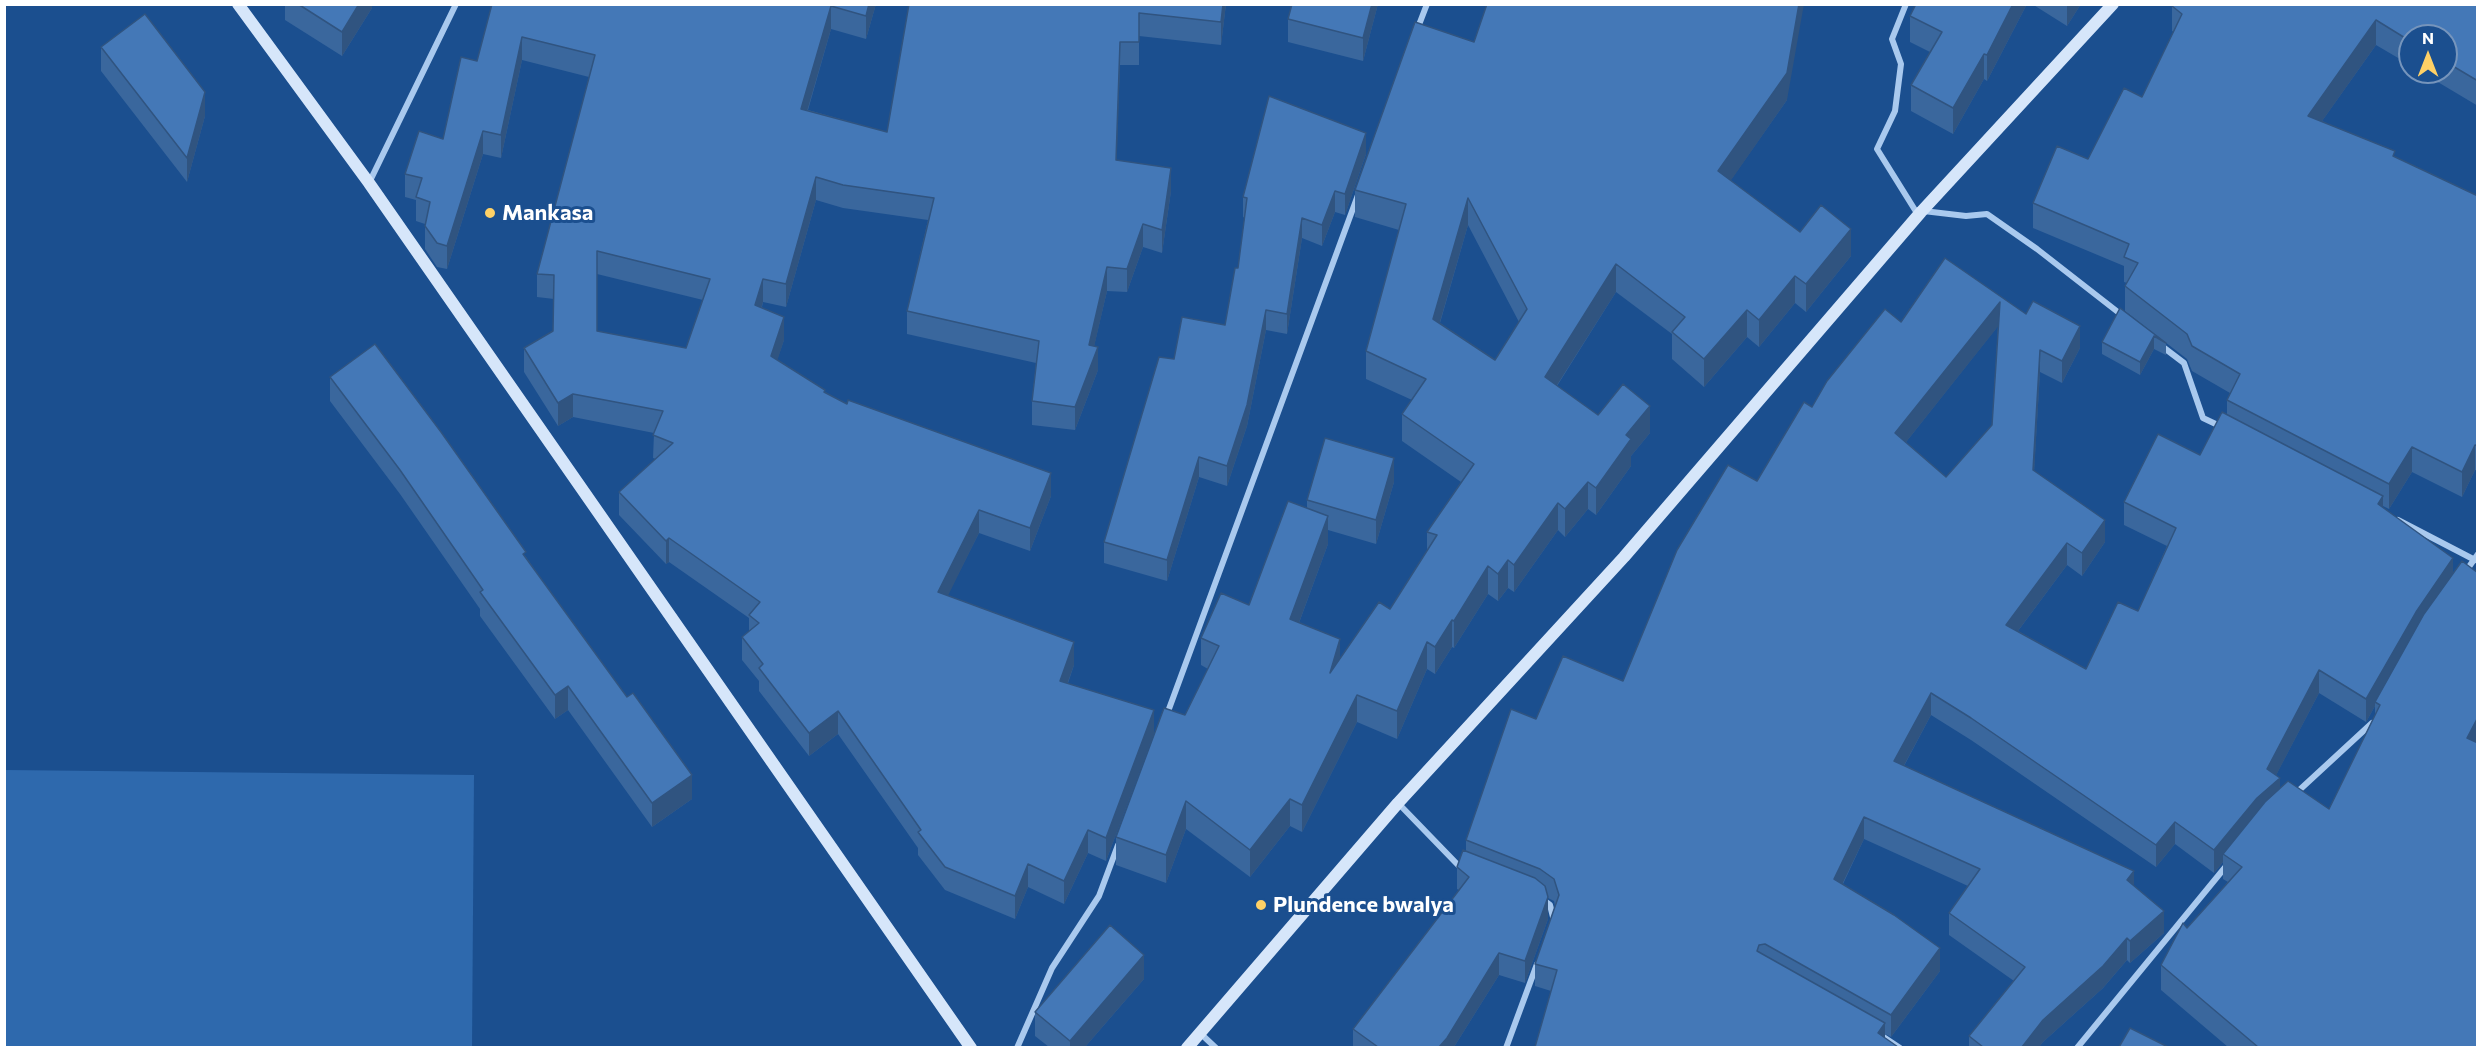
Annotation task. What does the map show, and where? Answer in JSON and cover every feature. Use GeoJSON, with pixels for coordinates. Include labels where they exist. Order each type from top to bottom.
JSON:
{"type":"FeatureCollection","features":[{"type":"Feature","properties":{"kind":"street"},"geometry":{"type":"LineString","coordinates":[[238,4],[369,183],[971,1047]]}},
{"type":"Feature","properties":{"kind":"street"},"geometry":{"type":"LineString","coordinates":[[369,183],[456,4]]}},
{"type":"Feature","properties":{"kind":"street"},"geometry":{"type":"LineString","coordinates":[[1415,36],[1427,4]]}},
{"type":"Feature","properties":{"kind":"street"},"geometry":{"type":"LineString","coordinates":[[1906,4],[1892,39],[1901,64],[1895,111],[1877,149],[1915,210],[1966,216],[1987,214],[2037,249],[2129,320]]}},
{"type":"Feature","properties":{"kind":"street"},"geometry":{"type":"LineString","coordinates":[[1187,1047],[1398,803],[1624,557],[1921,212],[2113,4]]}},
{"type":"Feature","properties":{"kind":"street"},"geometry":{"type":"LineString","coordinates":[[1161,729],[1362,183]]}},
{"type":"Feature","properties":{"kind":"street"},"geometry":{"type":"LineString","coordinates":[[2156,342],[2184,363],[2203,418],[2224,429]]}},
{"type":"Feature","properties":{"kind":"street"},"geometry":{"type":"LineString","coordinates":[[2391,516],[2476,557],[2461,579]]}},
{"type":"Feature","properties":{"kind":"street"},"geometry":{"type":"LineString","coordinates":[[2286,801],[2370,726],[2376,717]]}},
{"type":"Feature","properties":{"kind":"street"},"geometry":{"type":"LineString","coordinates":[[1398,803],[1458,864],[1468,868]]}},
{"type":"Feature","properties":{"kind":"street"},"geometry":{"type":"LineString","coordinates":[[1017,1047],[1052,968],[1099,896],[1120,840]]}},
{"type":"Feature","properties":{"kind":"street"},"geometry":{"type":"LineString","coordinates":[[2077,1047],[2232,859]]}},
{"type":"Feature","properties":{"kind":"street"},"geometry":{"type":"LineString","coordinates":[[1537,896],[1550,906],[1554,919],[1550,930]]}},
{"type":"Feature","properties":{"kind":"street"},"geometry":{"type":"LineString","coordinates":[[1506,1047],[1538,961]]}},
{"type":"Feature","properties":{"kind":"street"},"geometry":{"type":"LineString","coordinates":[[1875,1032],[1900,1047]]}},
{"type":"Feature","properties":{"kind":"street"},"geometry":{"type":"LineString","coordinates":[[1199,1033],[1216,1047]]}},
{"type":"Feature","properties":{"kind":"shaded area"},"geometry":{"type":"Polygon","coordinates":[[[5,770],[474,775],[472,1047],[5,1047],[5,770]]]}},
{"type":"Feature","properties":{"kind":"building"},"geometry":{"type":"Polygon","coordinates":[[[298,4],[359,4],[342,32],[298,4]]]}},
{"type":"Feature","properties":{"kind":"building"},"geometry":{"type":"Polygon","coordinates":[[[492,4],[869,4],[866,16],[831,6],[801,109],[887,132],[909,4],[1223,4],[1221,22],[1139,13],[1139,42],[1120,42],[1116,160],[1171,168],[1162,230],[1143,224],[1127,269],[1107,267],[1089,345],[1098,347],[1075,407],[1032,401],[1039,341],[907,311],[934,198],[843,185],[816,177],[786,284],[763,279],[755,305],[784,317],[771,356],[825,390],[824,392],[847,404],[848,400],[1051,473],[1030,528],[979,510],[938,592],[1074,642],[1060,681],[1154,710],[1106,838],[1088,830],[1064,881],[1028,864],[1015,896],[945,867],[918,832],[921,830],[838,711],[809,733],[759,668],[763,664],[742,637],[759,623],[749,615],[760,602],[669,538],[666,541],[619,492],[673,443],[653,435],[663,411],[573,394],[558,403],[524,348],[553,331],[554,275],[537,274],[595,55],[522,37],[501,135],[483,131],[447,246],[437,243],[425,226],[430,202],[416,197],[422,178],[405,174],[419,131],[443,139],[461,57],[477,61],[492,4]],[[597,251],[597,331],[686,348],[710,279],[597,251]]]}},
{"type":"Feature","properties":{"kind":"building"},"geometry":{"type":"Polygon","coordinates":[[[1292,4],[1372,4],[1363,38],[1288,19],[1292,4]]]}},
{"type":"Feature","properties":{"kind":"building"},"geometry":{"type":"Polygon","coordinates":[[[1487,4],[1799,4],[1787,73],[1718,171],[1800,232],[1821,205],[1851,229],[1806,284],[1795,276],[1759,320],[1747,310],[1704,359],[1672,332],[1685,317],[1616,264],[1545,377],[1598,415],[1623,384],[1650,406],[1626,435],[1631,439],[1596,488],[1588,482],[1565,509],[1558,503],[1514,565],[1508,560],[1498,574],[1488,566],[1435,647],[1427,642],[1397,711],[1357,695],[1302,805],[1290,799],[1250,850],[1186,801],[1166,855],[1116,837],[1164,708],[1185,715],[1219,646],[1201,638],[1221,593],[1249,605],[1288,501],[1328,516],[1290,619],[1340,639],[1330,673],[1379,602],[1390,609],[1437,535],[1427,532],[1474,464],[1402,414],[1426,379],[1366,351],[1406,204],[1355,190],[1415,22],[1474,42],[1487,4]],[[1468,198],[1433,319],[1495,360],[1527,309],[1468,198]]]}},
{"type":"Feature","properties":{"kind":"building"},"geometry":{"type":"Polygon","coordinates":[[[1916,4],[2013,4],[1987,55],[1984,54],[1953,108],[1911,85],[1942,32],[1910,16],[1916,4]]]}},
{"type":"Feature","properties":{"kind":"building"},"geometry":{"type":"Polygon","coordinates":[[[2174,4],[2478,4],[2478,81],[2458,69],[2458,24],[2398,24],[2398,34],[2376,20],[2308,116],[2395,151],[2393,156],[2478,196],[2478,446],[2475,445],[2462,472],[2412,447],[2389,484],[2227,400],[2240,374],[2192,346],[2187,334],[2125,286],[2138,263],[2124,257],[2129,244],[2033,203],[2057,146],[2088,159],[2124,88],[2142,97],[2182,14],[2172,6],[2174,4]]]}},
{"type":"Feature","properties":{"kind":"building"},"geometry":{"type":"Polygon","coordinates":[[[145,14],[205,92],[187,158],[101,47],[145,14]]]}},
{"type":"Feature","properties":{"kind":"building"},"geometry":{"type":"Polygon","coordinates":[[[1269,96],[1366,133],[1345,194],[1335,191],[1322,225],[1302,218],[1287,314],[1266,310],[1247,405],[1227,466],[1199,457],[1167,560],[1104,542],[1159,357],[1174,359],[1182,317],[1225,325],[1235,268],[1238,268],[1247,198],[1243,197],[1269,96]]]}},
{"type":"Feature","properties":{"kind":"building"},"geometry":{"type":"Polygon","coordinates":[[[1945,258],[2026,314],[2033,301],[2080,326],[2062,361],[2040,350],[2033,470],[2105,520],[2082,553],[2067,543],[2006,625],[2086,669],[2118,602],[2138,611],[2176,528],[2124,502],[2158,434],[2200,455],[2222,412],[2383,496],[2378,504],[2453,558],[2416,612],[2366,699],[2319,670],[2267,769],[2280,778],[2257,798],[2214,850],[2175,822],[2156,845],[1931,693],[1894,761],[2134,871],[2127,880],[2164,911],[2130,941],[2127,938],[2103,966],[2043,1020],[2022,1047],[1983,1047],[1969,1036],[2025,967],[1949,913],[1980,869],[1864,817],[1834,879],[1894,915],[1940,948],[1891,1015],[1765,944],[1759,945],[1757,951],[1885,1023],[1878,1033],[1898,1047],[1535,1047],[1557,970],[1535,964],[1559,895],[1554,879],[1540,869],[1466,840],[1511,709],[1536,719],[1563,656],[1623,681],[1677,550],[1728,465],[1757,481],[1804,402],[1812,407],[1827,381],[1885,309],[1901,322],[1945,258]],[[2000,302],[1895,433],[1946,477],[1992,425],[2000,302]]]}},
{"type":"Feature","properties":{"kind":"building"},"geometry":{"type":"Polygon","coordinates":[[[2120,308],[2166,343],[2154,336],[2140,362],[2102,342],[2120,308]]]}},
{"type":"Feature","properties":{"kind":"building"},"geometry":{"type":"Polygon","coordinates":[[[375,344],[441,432],[526,552],[523,554],[627,697],[633,693],[692,775],[652,803],[568,686],[555,695],[480,592],[483,590],[400,470],[330,377],[375,344]]]}},
{"type":"Feature","properties":{"kind":"building"},"geometry":{"type":"Polygon","coordinates":[[[1325,438],[1394,458],[1376,520],[1307,500],[1325,438]]]}},
{"type":"Feature","properties":{"kind":"building"},"geometry":{"type":"Polygon","coordinates":[[[2462,561],[2478,573],[2478,717],[2467,738],[2478,743],[2478,1047],[2258,1047],[2161,965],[2183,923],[2187,928],[2242,867],[2223,854],[2265,802],[2288,781],[2329,809],[2380,705],[2375,702],[2424,614],[2462,561]]]}},
{"type":"Feature","properties":{"kind":"building"},"geometry":{"type":"Polygon","coordinates":[[[1463,850],[1535,878],[1545,886],[1548,897],[1525,961],[1499,953],[1447,1038],[1439,1047],[1378,1047],[1353,1029],[1469,877],[1457,867],[1463,850]]]}},
{"type":"Feature","properties":{"kind":"building"},"geometry":{"type":"Polygon","coordinates":[[[1110,925],[1144,955],[1070,1041],[1035,1012],[1110,925]]]}},
{"type":"Feature","properties":{"kind":"building"},"geometry":{"type":"Polygon","coordinates":[[[2130,1028],[2168,1047],[2119,1047],[2130,1028]]]}},
{"type":"Feature","properties":{"kind":"place","name":"Mankasa"},"geometry":{"type":"Point","coordinates":[490,213]}},
{"type":"Feature","properties":{"kind":"place","name":"Plundence bwalya"},"geometry":{"type":"Point","coordinates":[1261,905]}}]}
